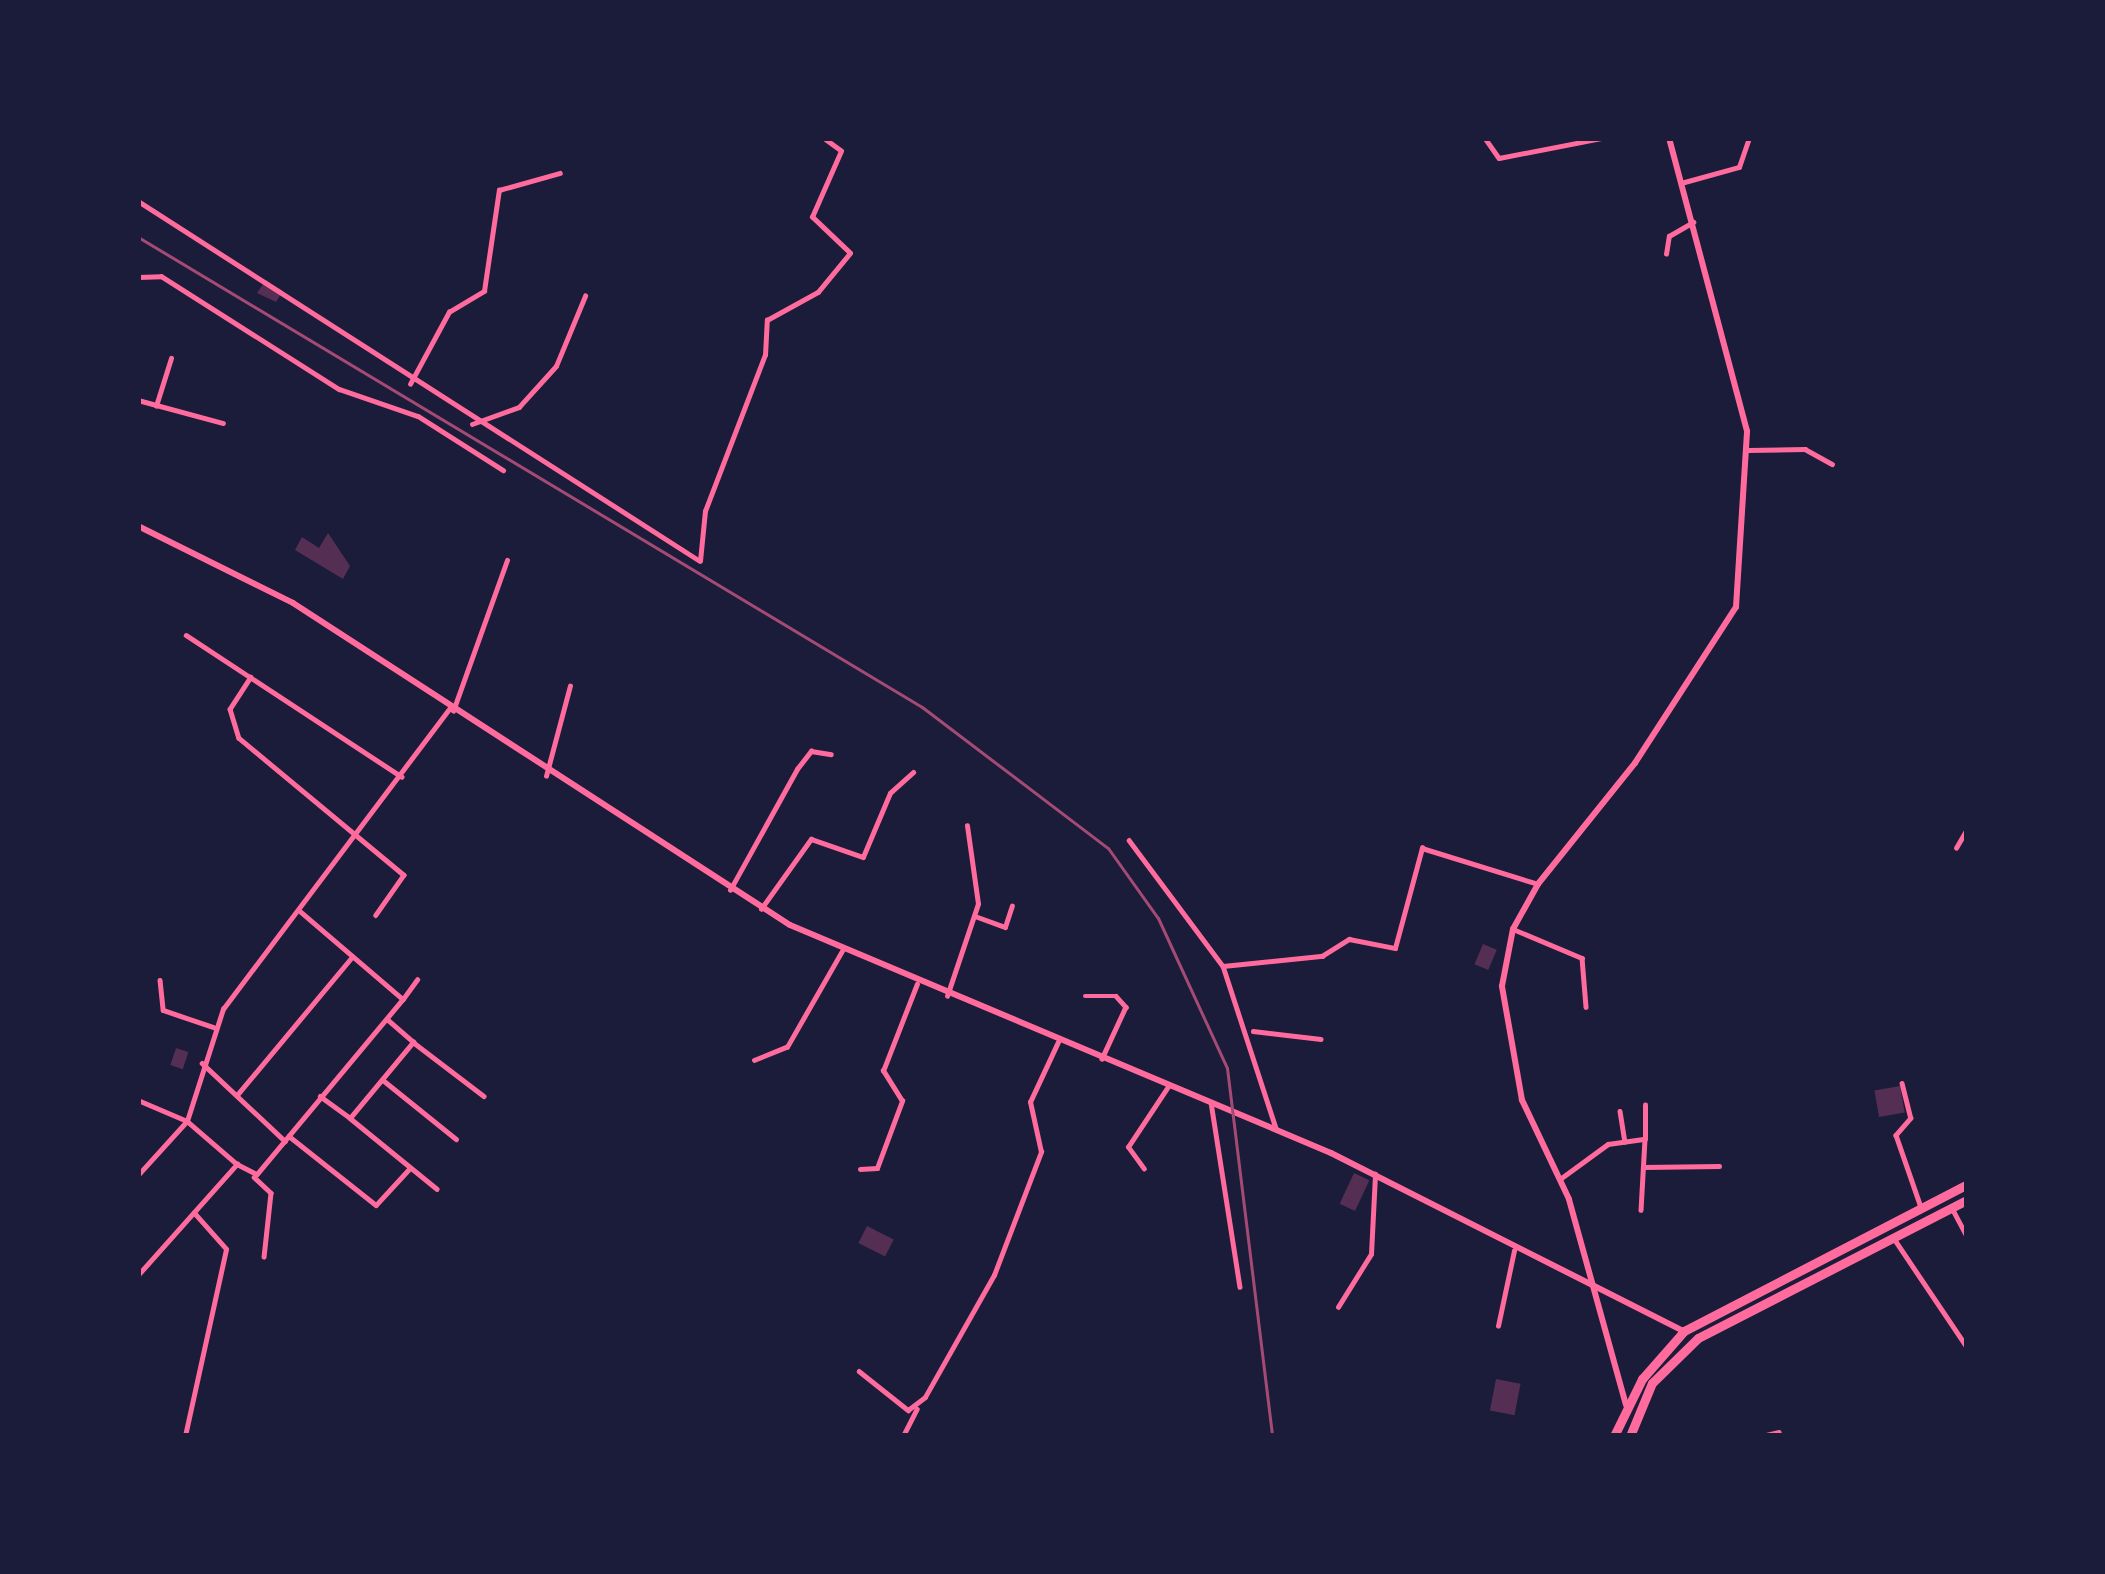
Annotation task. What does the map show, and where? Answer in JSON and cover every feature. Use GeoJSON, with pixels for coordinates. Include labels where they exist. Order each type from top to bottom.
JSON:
{"type":"FeatureCollection","features":[{"type":"Feature","properties":{"kind":"highway"},"geometry":{"type":"LineString","coordinates":[[1614,1436],[1626,1406],[1684,1331],[1967,1184]]}},
{"type":"Feature","properties":{"kind":"highway"},"geometry":{"type":"LineString","coordinates":[[1630,1436],[1652,1383],[1698,1338],[1967,1200]]}},
{"type":"Feature","properties":{"kind":"street"},"geometry":{"type":"LineString","coordinates":[[138,201],[268,277],[410,384],[693,560],[708,558],[705,511],[765,355],[767,320],[818,292],[850,254],[812,217],[841,151],[823,138]]}},
{"type":"Feature","properties":{"kind":"street"},"geometry":{"type":"LineString","coordinates":[[1485,138],[1499,158],[1601,138]]}},
{"type":"Feature","properties":{"kind":"street"},"geometry":{"type":"LineString","coordinates":[[1626,1406],[1560,1179],[1522,1100],[1503,1004],[1513,929],[1538,884],[1730,621],[1745,560],[1748,450],[1669,138]]}},
{"type":"Feature","properties":{"kind":"street"},"geometry":{"type":"LineString","coordinates":[[1681,183],[1739,167],[1749,138]]}},
{"type":"Feature","properties":{"kind":"street"},"geometry":{"type":"LineString","coordinates":[[410,384],[449,312],[484,291],[501,187],[560,173]]}},
{"type":"Feature","properties":{"kind":"street"},"geometry":{"type":"LineString","coordinates":[[1666,254],[1669,236],[1693,222]]}},
{"type":"Feature","properties":{"kind":"street"},"geometry":{"type":"LineString","coordinates":[[138,277],[172,282],[339,388],[418,416],[503,470]]}},
{"type":"Feature","properties":{"kind":"street"},"geometry":{"type":"LineString","coordinates":[[472,424],[518,407],[556,366],[585,296]]}},
{"type":"Feature","properties":{"kind":"street"},"geometry":{"type":"LineString","coordinates":[[156,406],[171,358]]}},
{"type":"Feature","properties":{"kind":"street"},"geometry":{"type":"LineString","coordinates":[[138,400],[223,424]]}},
{"type":"Feature","properties":{"kind":"street"},"geometry":{"type":"LineString","coordinates":[[1748,450],[1805,449],[1832,464]]}},
{"type":"Feature","properties":{"kind":"street"},"geometry":{"type":"LineString","coordinates":[[138,526],[253,579],[546,776],[761,909],[917,984],[1276,1128],[1375,1174],[1592,1292],[1684,1331]]}},
{"type":"Feature","properties":{"kind":"street"},"geometry":{"type":"LineString","coordinates":[[140,1171],[188,1121],[213,1027],[451,710],[507,560]]}},
{"type":"Feature","properties":{"kind":"street"},"geometry":{"type":"LineString","coordinates":[[185,635],[401,776]]}},
{"type":"Feature","properties":{"kind":"street"},"geometry":{"type":"LineString","coordinates":[[251,677],[230,709],[239,738],[405,878],[376,916]]}},
{"type":"Feature","properties":{"kind":"street"},"geometry":{"type":"LineString","coordinates":[[546,776],[570,686]]}},
{"type":"Feature","properties":{"kind":"street"},"geometry":{"type":"LineString","coordinates":[[730,890],[797,769],[811,751],[831,754]]}},
{"type":"Feature","properties":{"kind":"street"},"geometry":{"type":"LineString","coordinates":[[761,909],[811,839],[863,857],[890,793],[913,772]]}},
{"type":"Feature","properties":{"kind":"street"},"geometry":{"type":"LineString","coordinates":[[946,996],[976,916],[967,826]]}},
{"type":"Feature","properties":{"kind":"street"},"geometry":{"type":"LineString","coordinates":[[1956,848],[1967,829]]}},
{"type":"Feature","properties":{"kind":"street"},"geometry":{"type":"LineString","coordinates":[[1129,839],[1223,966],[1253,1030],[1276,1128]]}},
{"type":"Feature","properties":{"kind":"street"},"geometry":{"type":"LineString","coordinates":[[1223,966],[1322,956],[1349,938],[1395,948],[1422,848],[1538,884]]}},
{"type":"Feature","properties":{"kind":"street"},"geometry":{"type":"LineString","coordinates":[[976,916],[1005,927],[1012,906]]}},
{"type":"Feature","properties":{"kind":"street"},"geometry":{"type":"LineString","coordinates":[[301,912],[403,999]]}},
{"type":"Feature","properties":{"kind":"street"},"geometry":{"type":"LineString","coordinates":[[1513,929],[1582,958],[1586,1007]]}},
{"type":"Feature","properties":{"kind":"street"},"geometry":{"type":"LineString","coordinates":[[754,1060],[793,1040],[842,951]]}},
{"type":"Feature","properties":{"kind":"street"},"geometry":{"type":"LineString","coordinates":[[237,1095],[352,957]]}},
{"type":"Feature","properties":{"kind":"street"},"geometry":{"type":"LineString","coordinates":[[160,980],[163,1010],[213,1027]]}},
{"type":"Feature","properties":{"kind":"street"},"geometry":{"type":"LineString","coordinates":[[254,1177],[417,980]]}},
{"type":"Feature","properties":{"kind":"street"},"geometry":{"type":"LineString","coordinates":[[860,1169],[877,1168],[902,1101],[883,1071],[917,984]]}},
{"type":"Feature","properties":{"kind":"street"},"geometry":{"type":"LineString","coordinates":[[1084,996],[1124,1001],[1102,1059]]}},
{"type":"Feature","properties":{"kind":"street"},"geometry":{"type":"LineString","coordinates":[[387,1019],[484,1096]]}},
{"type":"Feature","properties":{"kind":"street"},"geometry":{"type":"LineString","coordinates":[[1253,1030],[1321,1039]]}},
{"type":"Feature","properties":{"kind":"street"},"geometry":{"type":"LineString","coordinates":[[350,1118],[413,1042]]}},
{"type":"Feature","properties":{"kind":"street"},"geometry":{"type":"LineString","coordinates":[[903,1436],[994,1275],[1041,1152],[1030,1102],[1058,1042]]}},
{"type":"Feature","properties":{"kind":"street"},"geometry":{"type":"LineString","coordinates":[[202,1064],[287,1138],[376,1205],[410,1168]]}},
{"type":"Feature","properties":{"kind":"street"},"geometry":{"type":"LineString","coordinates":[[383,1080],[455,1139]]}},
{"type":"Feature","properties":{"kind":"street"},"geometry":{"type":"LineString","coordinates":[[1902,1083],[1911,1118],[1896,1135],[1922,1207]]}},
{"type":"Feature","properties":{"kind":"street"},"geometry":{"type":"LineString","coordinates":[[1144,1169],[1128,1147],[1168,1085]]}},
{"type":"Feature","properties":{"kind":"street"},"geometry":{"type":"LineString","coordinates":[[320,1096],[436,1189]]}},
{"type":"Feature","properties":{"kind":"street"},"geometry":{"type":"LineString","coordinates":[[138,1100],[188,1121],[271,1193],[264,1257]]}},
{"type":"Feature","properties":{"kind":"street"},"geometry":{"type":"LineString","coordinates":[[1211,1102],[1240,1287]]}},
{"type":"Feature","properties":{"kind":"street"},"geometry":{"type":"LineString","coordinates":[[1641,1210],[1645,1105]]}},
{"type":"Feature","properties":{"kind":"street"},"geometry":{"type":"LineString","coordinates":[[1620,1111],[1624,1142]]}},
{"type":"Feature","properties":{"kind":"street"},"geometry":{"type":"LineString","coordinates":[[1560,1179],[1624,1142],[1645,1138]]}},
{"type":"Feature","properties":{"kind":"street"},"geometry":{"type":"LineString","coordinates":[[138,1275],[237,1164]]}},
{"type":"Feature","properties":{"kind":"street"},"geometry":{"type":"LineString","coordinates":[[1643,1167],[1719,1166]]}},
{"type":"Feature","properties":{"kind":"street"},"geometry":{"type":"LineString","coordinates":[[1338,1307],[1371,1254],[1375,1174]]}},
{"type":"Feature","properties":{"kind":"street"},"geometry":{"type":"LineString","coordinates":[[1952,1208],[1967,1236]]}},
{"type":"Feature","properties":{"kind":"street"},"geometry":{"type":"LineString","coordinates":[[185,1436],[226,1250],[194,1213]]}},
{"type":"Feature","properties":{"kind":"street"},"geometry":{"type":"LineString","coordinates":[[1893,1237],[1967,1347]]}},
{"type":"Feature","properties":{"kind":"street"},"geometry":{"type":"LineString","coordinates":[[1498,1326],[1514,1251]]}},
{"type":"Feature","properties":{"kind":"street"},"geometry":{"type":"LineString","coordinates":[[859,1371],[900,1407],[919,1406]]}},
{"type":"Feature","properties":{"kind":"street"},"geometry":{"type":"LineString","coordinates":[[1762,1436],[1780,1432]]}},
{"type":"Feature","properties":{"kind":"building"},"geometry":{"type":"Polygon","coordinates":[[[266,280],[283,291],[276,302],[257,293],[266,280]]]}},
{"type":"Feature","properties":{"kind":"building"},"geometry":{"type":"Polygon","coordinates":[[[328,533],[350,566],[343,579],[295,550],[302,537],[319,548],[328,533]]]}},
{"type":"Feature","properties":{"kind":"building"},"geometry":{"type":"Polygon","coordinates":[[[1483,944],[1497,950],[1488,970],[1474,964],[1483,944]]]}},
{"type":"Feature","properties":{"kind":"building"},"geometry":{"type":"Polygon","coordinates":[[[176,1048],[188,1052],[183,1069],[170,1065],[176,1048]]]}},
{"type":"Feature","properties":{"kind":"building"},"geometry":{"type":"Polygon","coordinates":[[[1900,1086],[1905,1113],[1879,1117],[1874,1091],[1900,1086]]]}},
{"type":"Feature","properties":{"kind":"building"},"geometry":{"type":"Polygon","coordinates":[[[1354,1173],[1369,1180],[1355,1211],[1340,1204],[1354,1173]]]}},
{"type":"Feature","properties":{"kind":"building"},"geometry":{"type":"Polygon","coordinates":[[[867,1226],[894,1240],[885,1257],[858,1243],[867,1226]]]}},
{"type":"Feature","properties":{"kind":"building"},"geometry":{"type":"Polygon","coordinates":[[[1496,1379],[1521,1384],[1514,1415],[1490,1410],[1496,1379]]]}},
{"type":"Feature","properties":{"kind":"railway"},"geometry":{"type":"LineString","coordinates":[[138,237],[922,707],[1108,848],[1158,918],[1227,1068],[1272,1436]]}}]}
